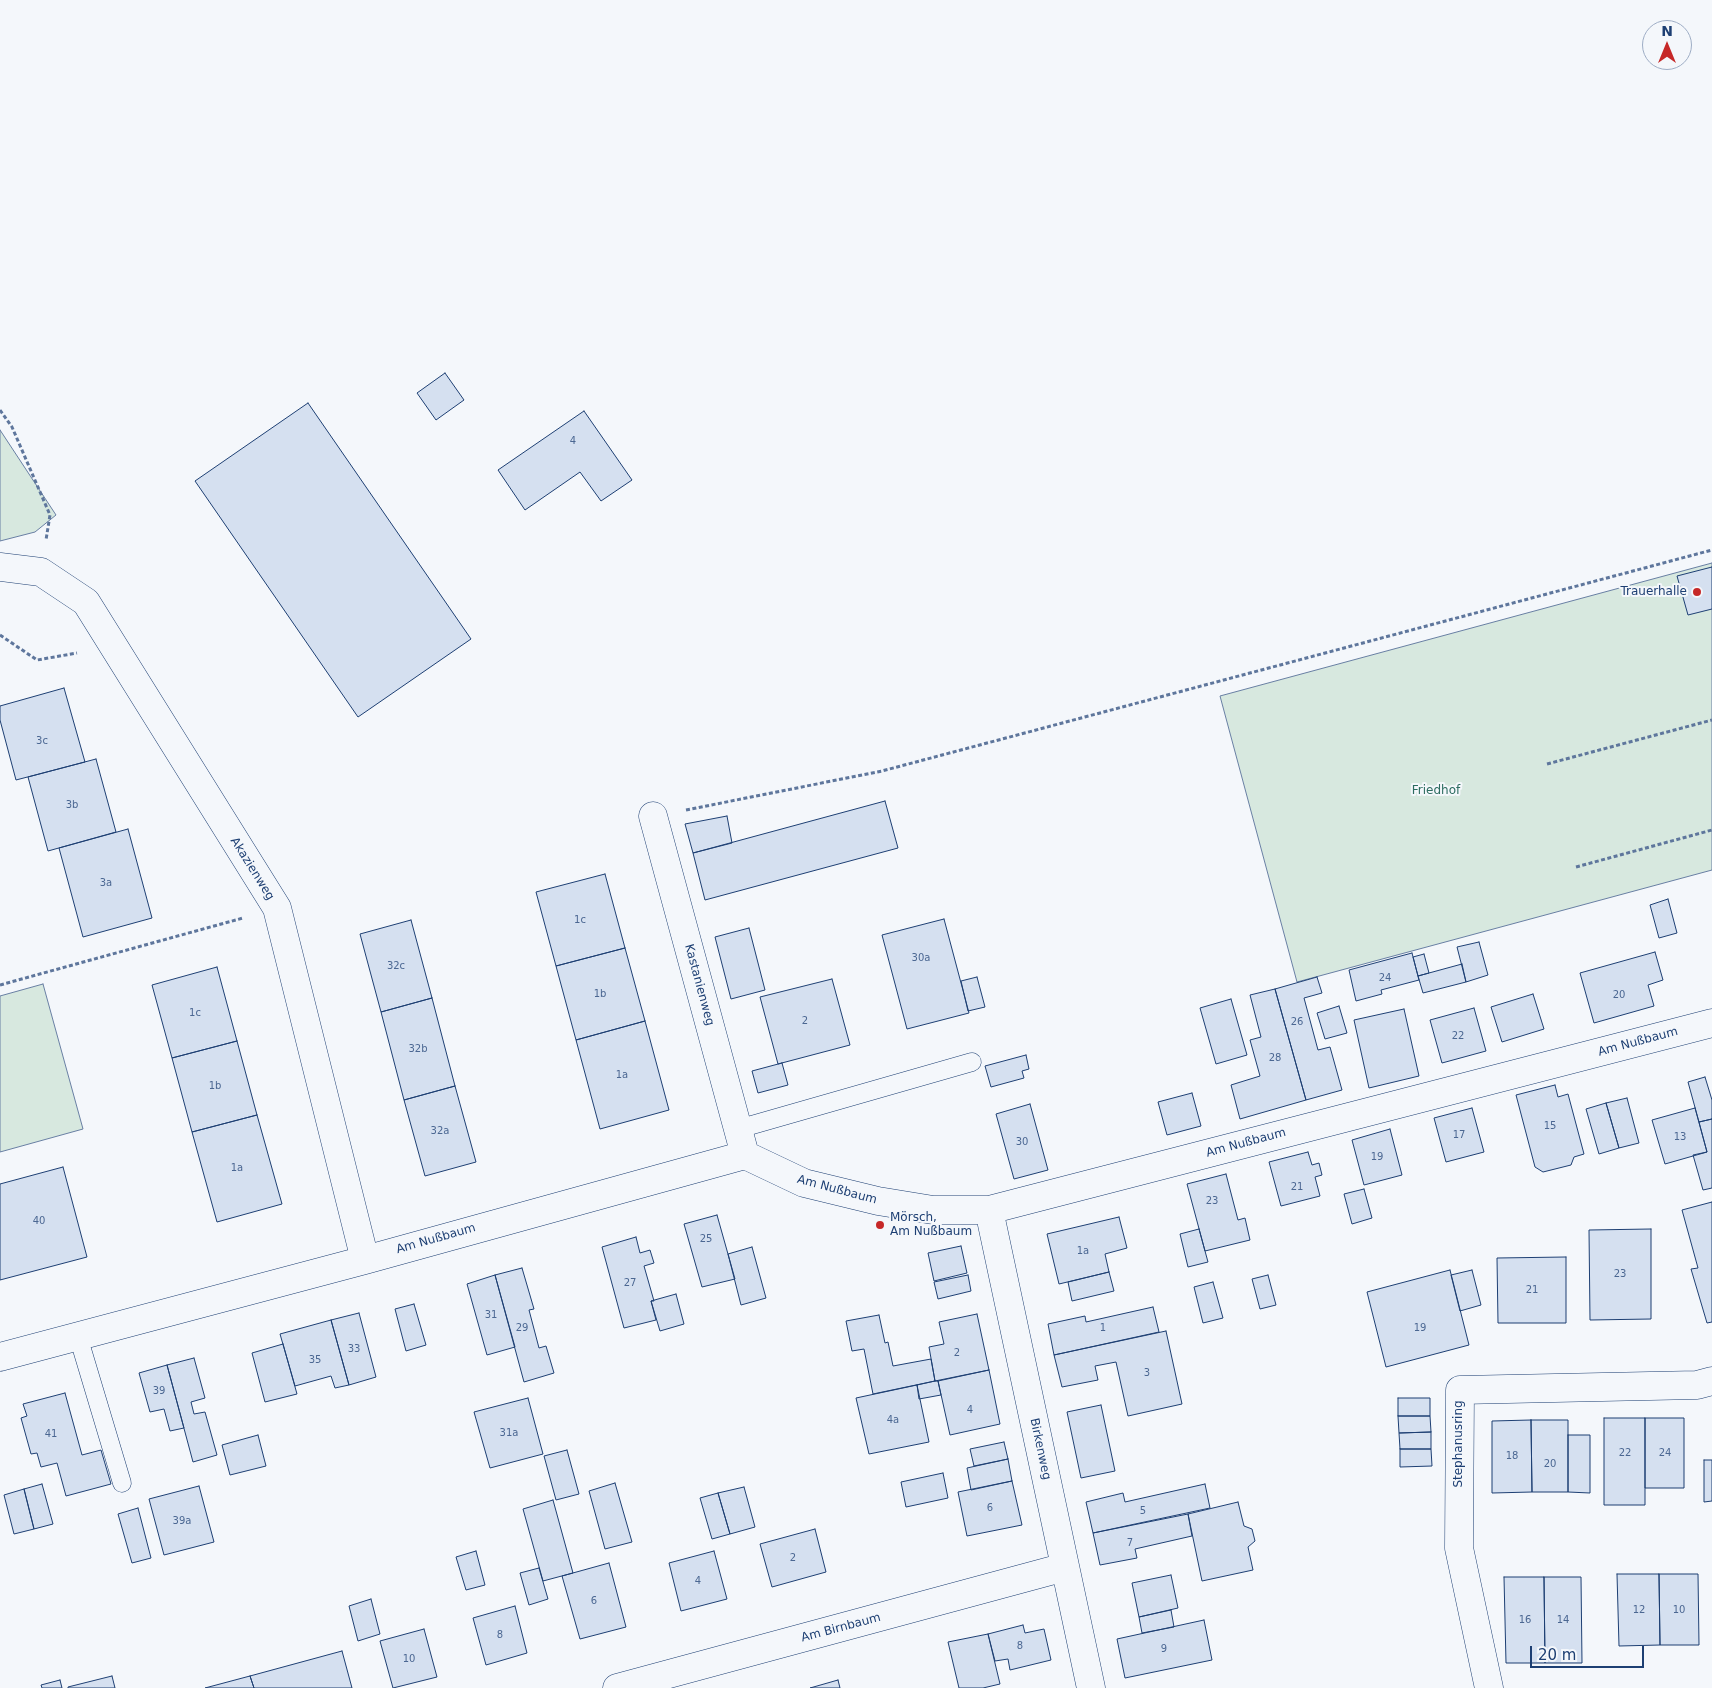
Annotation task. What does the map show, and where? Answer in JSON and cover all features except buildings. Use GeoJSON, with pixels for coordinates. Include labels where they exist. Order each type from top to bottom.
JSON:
{"type":"FeatureCollection","features":[{"type":"Feature","properties":{"kind":"street","name":"Akazienweg"},"geometry":{"type":"LineString","coordinates":[[0,567],[41,572],[86,602],[277,908],[365,1260]]}},
{"type":"Feature","properties":{"kind":"street","name":"Kastanienweg"},"geometry":{"type":"LineString","coordinates":[[653,816],[745,1155]]}},
{"type":"Feature","properties":{"kind":"street","name":"Am Nußbaum"},"geometry":{"type":"LineString","coordinates":[[0,1357],[365,1260],[745,1155],[804,1183],[878,1201],[933,1210],[988,1210],[1712,1023]]}},
{"type":"Feature","properties":{"kind":"street","name":"Birkenweg"},"geometry":{"type":"LineString","coordinates":[[988,1210],[1091,1688]]}},
{"type":"Feature","properties":{"kind":"street","name":"Stephanusring"},"geometry":{"type":"LineString","coordinates":[[1489,1688],[1459,1548],[1460,1390],[1697,1385],[1712,1381]]}},
{"type":"Feature","properties":{"kind":"street","name":"Am Birnbaum"},"geometry":{"type":"LineString","coordinates":[[618,1688],[1065,1567]]}},
{"type":"Feature","properties":{"kind":"lane"},"geometry":{"type":"LineString","coordinates":[[738,1129],[972,1062]]}},
{"type":"Feature","properties":{"kind":"lane"},"geometry":{"type":"LineString","coordinates":[[78,1336],[122,1483]]}},
{"type":"Feature","properties":{"kind":"path"},"geometry":{"type":"LineString","coordinates":[[0,410],[12,428],[50,515],[41,572]]}},
{"type":"Feature","properties":{"kind":"path"},"geometry":{"type":"LineString","coordinates":[[653,816],[882,771],[1712,550]]}},
{"type":"Feature","properties":{"kind":"path"},"geometry":{"type":"LineString","coordinates":[[1547,764],[1712,720]]}},
{"type":"Feature","properties":{"kind":"path"},"geometry":{"type":"LineString","coordinates":[[1576,867],[1712,830]]}},
{"type":"Feature","properties":{"kind":"path"},"geometry":{"type":"LineString","coordinates":[[0,985],[277,908]]}},
{"type":"Feature","properties":{"kind":"green space"},"geometry":{"type":"Polygon","coordinates":[[[0,430],[56,515],[35,532],[0,541],[0,430]]]}},
{"type":"Feature","properties":{"kind":"green space","name":"Friedhof"},"geometry":{"type":"Polygon","coordinates":[[[1712,563],[1712,870],[1297,982],[1220,696],[1712,563]]]}},
{"type":"Feature","properties":{"kind":"green space"},"geometry":{"type":"Polygon","coordinates":[[[43,984],[83,1129],[0,1152],[0,996],[43,984]]]}},
{"type":"Feature","properties":{"kind":"place","name":"Trauerhalle"},"geometry":{"type":"Point","coordinates":[1697,592]}},
{"type":"Feature","properties":{"kind":"place","name":"Mörsch, Am Nußbaum"},"geometry":{"type":"Point","coordinates":[880,1225]}}]}
